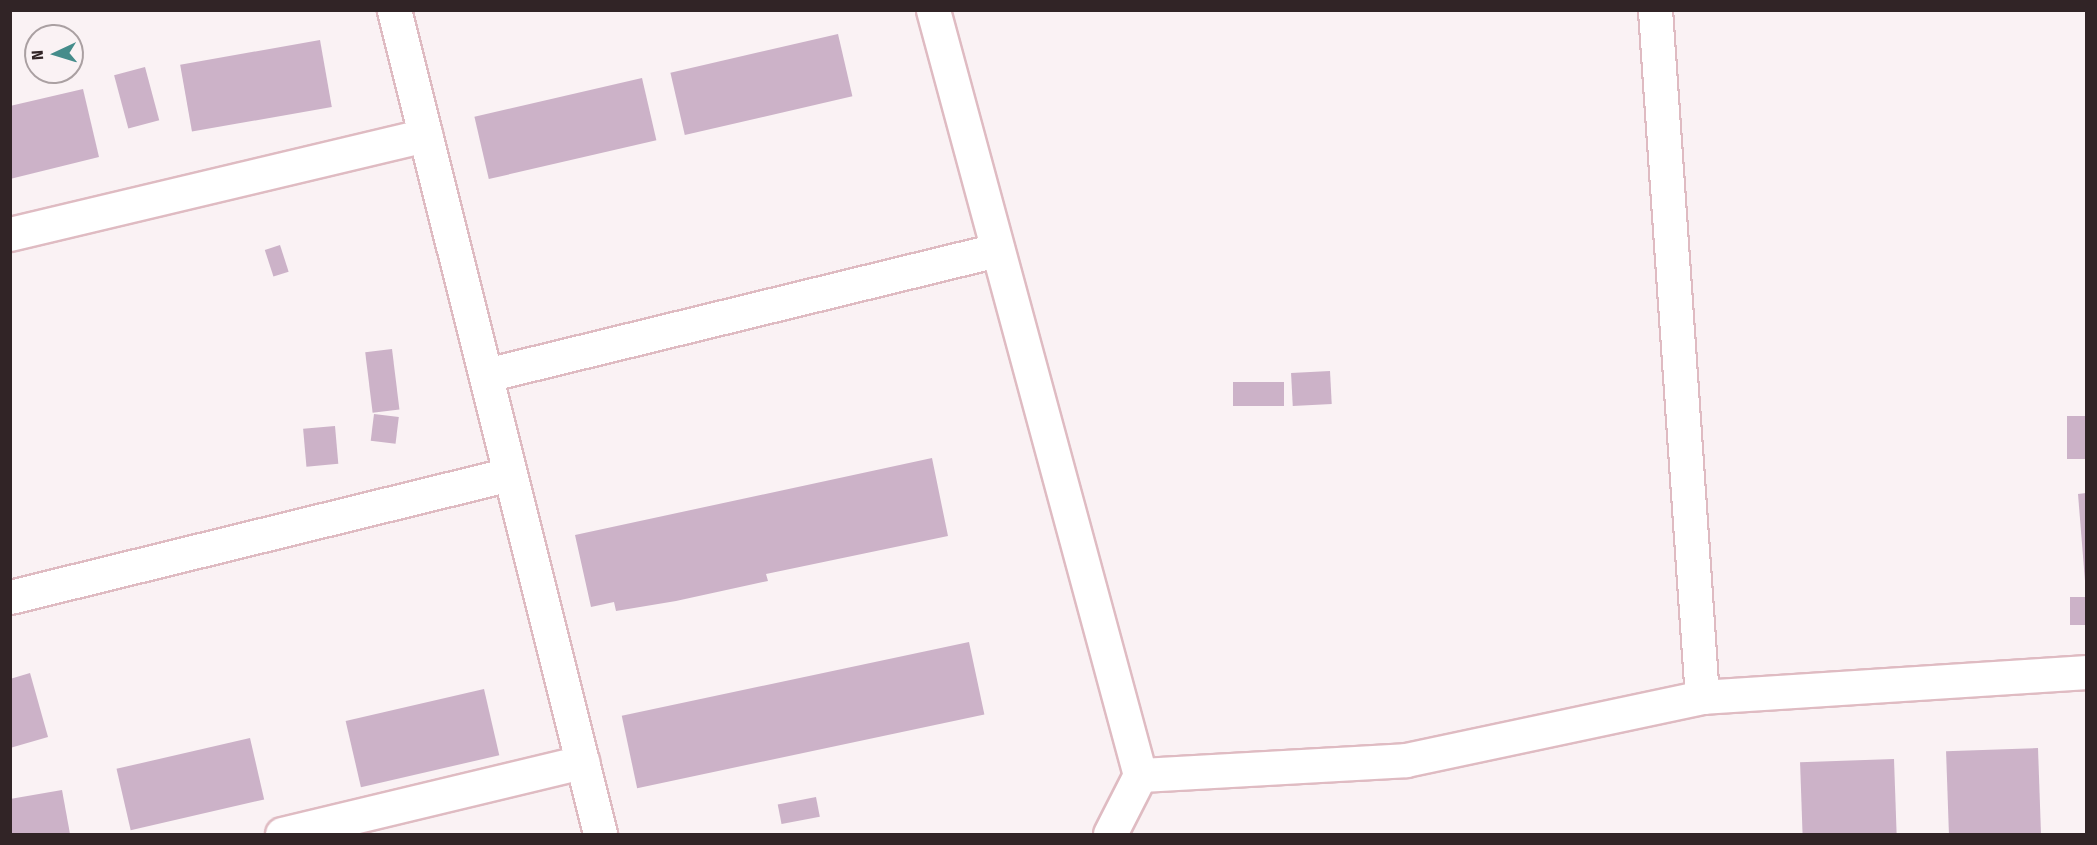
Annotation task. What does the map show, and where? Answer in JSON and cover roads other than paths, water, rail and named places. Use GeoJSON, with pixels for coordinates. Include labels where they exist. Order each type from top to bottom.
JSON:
{"type":"FeatureCollection","features":[{"type":"Feature","properties":{"kind":"street"},"geometry":{"type":"LineString","coordinates":[[394,10],[600,834]]}},
{"type":"Feature","properties":{"kind":"street"},"geometry":{"type":"LineString","coordinates":[[933,10],[1140,775],[1110,834]]}},
{"type":"Feature","properties":{"kind":"street"},"geometry":{"type":"LineString","coordinates":[[1655,10],[1702,697]]}},
{"type":"Feature","properties":{"kind":"street"},"geometry":{"type":"LineString","coordinates":[[10,234],[426,135]]}},
{"type":"Feature","properties":{"kind":"street"},"geometry":{"type":"LineString","coordinates":[[486,375],[998,250]]}},
{"type":"Feature","properties":{"kind":"street"},"geometry":{"type":"LineString","coordinates":[[10,597],[510,474]]}},
{"type":"Feature","properties":{"kind":"street"},"geometry":{"type":"LineString","coordinates":[[1140,775],[1406,760],[1702,697],[2086,672]]}},
{"type":"Feature","properties":{"kind":"street"},"geometry":{"type":"LineString","coordinates":[[282,834],[582,762]]}}]}
